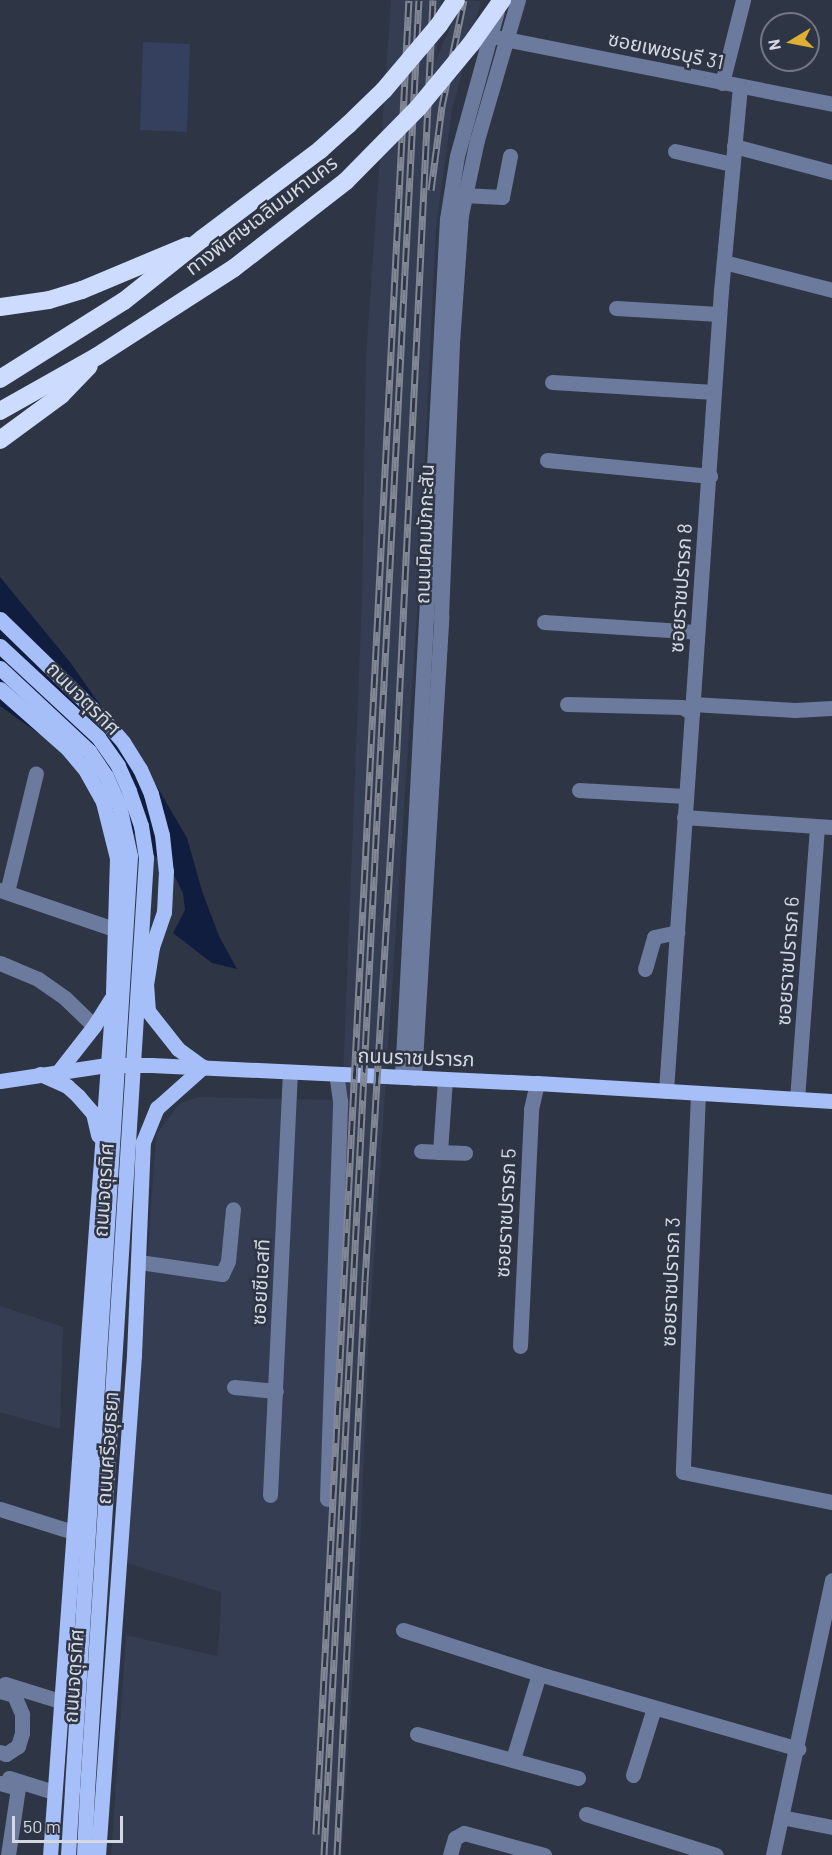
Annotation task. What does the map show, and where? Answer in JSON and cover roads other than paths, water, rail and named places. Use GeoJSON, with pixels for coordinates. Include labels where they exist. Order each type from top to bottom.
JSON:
{"type":"FeatureCollection","features":[{"type":"Feature","properties":{"kind":"highway","name":"ทางพิเศษเฉลิมมหานคร"},"geometry":{"type":"LineString","coordinates":[[0,379],[124,301],[295,170],[348,125],[384,90],[439,25],[456,0]]}},
{"type":"Feature","properties":{"kind":"highway","name":"ทางพิเศษเฉลิมมหานคร"},"geometry":{"type":"LineString","coordinates":[[0,411],[96,357],[234,268],[346,181],[426,99],[471,44],[501,0]]}},
{"type":"Feature","properties":{"kind":"highway"},"geometry":{"type":"LineString","coordinates":[[0,307],[49,300],[82,290],[202,239]]}},
{"type":"Feature","properties":{"kind":"highway"},"geometry":{"type":"LineString","coordinates":[[0,440],[61,395],[96,357]]}},
{"type":"Feature","properties":{"kind":"main road","name":"ถนนจตุรทิศ"},"geometry":{"type":"LineString","coordinates":[[0,619],[104,720],[123,742],[140,769],[162,835],[165,871],[164,912],[152,947],[146,983],[148,1011],[178,1049],[203,1067]]}},
{"type":"Feature","properties":{"kind":"main road","name":"ถนนจตุรทิศ"},"geometry":{"type":"LineString","coordinates":[[0,646],[98,737],[118,766],[141,825],[146,858],[80,1790]]}},
{"type":"Feature","properties":{"kind":"main road","name":"ถนนจตุรทิศ"},"geometry":{"type":"LineString","coordinates":[[0,668],[89,751],[106,776],[119,805],[130,856],[80,1790]]}},
{"type":"Feature","properties":{"kind":"main road"},"geometry":{"type":"LineString","coordinates":[[0,689],[67,748],[86,771],[103,802],[117,858],[113,996],[107,1065]]}},
{"type":"Feature","properties":{"kind":"main road"},"geometry":{"type":"LineString","coordinates":[[116,893],[129,906],[138,909],[147,907],[156,900],[165,887]]}},
{"type":"Feature","properties":{"kind":"main road"},"geometry":{"type":"LineString","coordinates":[[58,1072],[94,1026],[113,996]]}},
{"type":"Feature","properties":{"kind":"main road","name":"ถนนราชปรารภ"},"geometry":{"type":"LineString","coordinates":[[0,1080],[107,1065],[203,1067],[537,1083],[832,1101]]}},
{"type":"Feature","properties":{"kind":"main road","name":"ถนนศรีอยุธยา"},"geometry":{"type":"LineString","coordinates":[[50,1855],[107,1065]]}},
{"type":"Feature","properties":{"kind":"main road","name":"ถนนศรีอยุธยา"},"geometry":{"type":"LineString","coordinates":[[98,1855],[139,1256],[143,1142],[157,1108],[203,1067]]}},
{"type":"Feature","properties":{"kind":"main road"},"geometry":{"type":"LineString","coordinates":[[40,1074],[67,1086],[84,1102],[93,1113],[101,1146]]}},
{"type":"Feature","properties":{"kind":"main road"},"geometry":{"type":"LineString","coordinates":[[94,1240],[106,1227],[120,1224],[129,1229],[139,1256]]}},
{"type":"Feature","properties":{"kind":"main road"},"geometry":{"type":"LineString","coordinates":[[68,1855],[80,1790]]}},
{"type":"Feature","properties":{"kind":"main road"},"geometry":{"type":"LineString","coordinates":[[80,1790],[84,1855]]}},
{"type":"Feature","properties":{"kind":"street","name":"ถนนนิคมมักกะสัน"},"geometry":{"type":"LineString","coordinates":[[408,1078],[448,210],[457,156],[501,0]]}},
{"type":"Feature","properties":{"kind":"street","name":"ถนนนิคมมักกะสัน"},"geometry":{"type":"LineString","coordinates":[[408,1078],[442,606],[452,343],[463,195],[518,0]]}},
{"type":"Feature","properties":{"kind":"street"},"geometry":{"type":"LineString","coordinates":[[722,83],[743,0]]}},
{"type":"Feature","properties":{"kind":"street","name":"ซอยเพชรบุรี 31"},"geometry":{"type":"LineString","coordinates":[[491,36],[832,104]]}},
{"type":"Feature","properties":{"kind":"street","name":"ซอยราชปรารภ 8"},"geometry":{"type":"LineString","coordinates":[[666,1091],[685,796],[710,476],[719,314],[740,87]]}},
{"type":"Feature","properties":{"kind":"street"},"geometry":{"type":"LineString","coordinates":[[734,146],[832,172]]}},
{"type":"Feature","properties":{"kind":"street"},"geometry":{"type":"LineString","coordinates":[[675,151],[732,164]]}},
{"type":"Feature","properties":{"kind":"street"},"geometry":{"type":"LineString","coordinates":[[463,195],[502,197],[510,156]]}},
{"type":"Feature","properties":{"kind":"street"},"geometry":{"type":"LineString","coordinates":[[724,262],[832,290]]}},
{"type":"Feature","properties":{"kind":"street"},"geometry":{"type":"LineString","coordinates":[[616,308],[719,314]]}},
{"type":"Feature","properties":{"kind":"street"},"geometry":{"type":"LineString","coordinates":[[552,382],[714,392]]}},
{"type":"Feature","properties":{"kind":"street"},"geometry":{"type":"LineString","coordinates":[[547,460],[710,476]]}},
{"type":"Feature","properties":{"kind":"street"},"geometry":{"type":"LineString","coordinates":[[544,622],[698,632]]}},
{"type":"Feature","properties":{"kind":"street"},"geometry":{"type":"LineString","coordinates":[[567,704],[692,709],[832,708]]}},
{"type":"Feature","properties":{"kind":"street"},"geometry":{"type":"LineString","coordinates":[[36,773],[3,891],[114,929]]}},
{"type":"Feature","properties":{"kind":"street"},"geometry":{"type":"LineString","coordinates":[[579,790],[685,796]]}},
{"type":"Feature","properties":{"kind":"street"},"geometry":{"type":"LineString","coordinates":[[684,817],[825,827]]}},
{"type":"Feature","properties":{"kind":"street","name":"ซอยราชปรารภ 6"},"geometry":{"type":"LineString","coordinates":[[797,1099],[825,827]]}},
{"type":"Feature","properties":{"kind":"street"},"geometry":{"type":"LineString","coordinates":[[645,969],[654,937],[677,932]]}},
{"type":"Feature","properties":{"kind":"street"},"geometry":{"type":"LineString","coordinates":[[0,963],[38,979],[65,998],[94,1026]]}},
{"type":"Feature","properties":{"kind":"street","name":"ซอยซีเอสที"},"geometry":{"type":"LineString","coordinates":[[270,1495],[290,1072]]}},
{"type":"Feature","properties":{"kind":"street"},"geometry":{"type":"LineString","coordinates":[[327,1499],[340,1101],[336,1074]]}},
{"type":"Feature","properties":{"kind":"street"},"geometry":{"type":"LineString","coordinates":[[440,1152],[445,1079]]}},
{"type":"Feature","properties":{"kind":"street","name":"ซอยราชปรารภ 5"},"geometry":{"type":"LineString","coordinates":[[520,1346],[531,1109],[537,1083]]}},
{"type":"Feature","properties":{"kind":"street","name":"ซอยราชปรารภ 3"},"geometry":{"type":"LineString","coordinates":[[698,1093],[683,1472],[832,1502]]}},
{"type":"Feature","properties":{"kind":"street"},"geometry":{"type":"LineString","coordinates":[[421,1151],[465,1153]]}},
{"type":"Feature","properties":{"kind":"street"},"geometry":{"type":"LineString","coordinates":[[139,1256],[222,1274],[228,1261],[233,1209]]}},
{"type":"Feature","properties":{"kind":"street"},"geometry":{"type":"LineString","coordinates":[[234,1387],[276,1391]]}},
{"type":"Feature","properties":{"kind":"street"},"geometry":{"type":"LineString","coordinates":[[0,1509],[73,1532]]}},
{"type":"Feature","properties":{"kind":"street"},"geometry":{"type":"LineString","coordinates":[[773,1855],[798,1749],[832,1580]]}},
{"type":"Feature","properties":{"kind":"street"},"geometry":{"type":"LineString","coordinates":[[404,1630],[539,1674],[798,1749]]}},
{"type":"Feature","properties":{"kind":"street"},"geometry":{"type":"LineString","coordinates":[[513,1759],[539,1674]]}},
{"type":"Feature","properties":{"kind":"street"},"geometry":{"type":"LineString","coordinates":[[0,1683],[60,1701]]}},
{"type":"Feature","properties":{"kind":"street"},"geometry":{"type":"LineString","coordinates":[[0,1691],[14,1695],[22,1714],[18,1746],[6,1754],[0,1752]]}},
{"type":"Feature","properties":{"kind":"street"},"geometry":{"type":"LineString","coordinates":[[633,1775],[654,1708]]}},
{"type":"Feature","properties":{"kind":"street"},"geometry":{"type":"LineString","coordinates":[[417,1734],[578,1778]]}},
{"type":"Feature","properties":{"kind":"street"},"geometry":{"type":"LineString","coordinates":[[0,1776],[54,1792]]}},
{"type":"Feature","properties":{"kind":"street"},"geometry":{"type":"LineString","coordinates":[[0,1783],[18,1788],[8,1855]]}},
{"type":"Feature","properties":{"kind":"street"},"geometry":{"type":"LineString","coordinates":[[586,1814],[716,1855]]}},
{"type":"Feature","properties":{"kind":"street"},"geometry":{"type":"LineString","coordinates":[[781,1817],[832,1827]]}},
{"type":"Feature","properties":{"kind":"street"},"geometry":{"type":"LineString","coordinates":[[450,1855],[456,1838],[464,1833],[544,1855]]}},
{"type":"Feature","properties":{"kind":"railway"},"geometry":{"type":"LineString","coordinates":[[316,1834],[409,0]]}},
{"type":"Feature","properties":{"kind":"railway"},"geometry":{"type":"LineString","coordinates":[[324,1855],[419,0]]}},
{"type":"Feature","properties":{"kind":"railway"},"geometry":{"type":"LineString","coordinates":[[337,1855],[365,1281],[397,747],[433,0]]}},
{"type":"Feature","properties":{"kind":"railway"},"geometry":{"type":"LineString","coordinates":[[431,190],[442,106],[464,0]]}}]}
